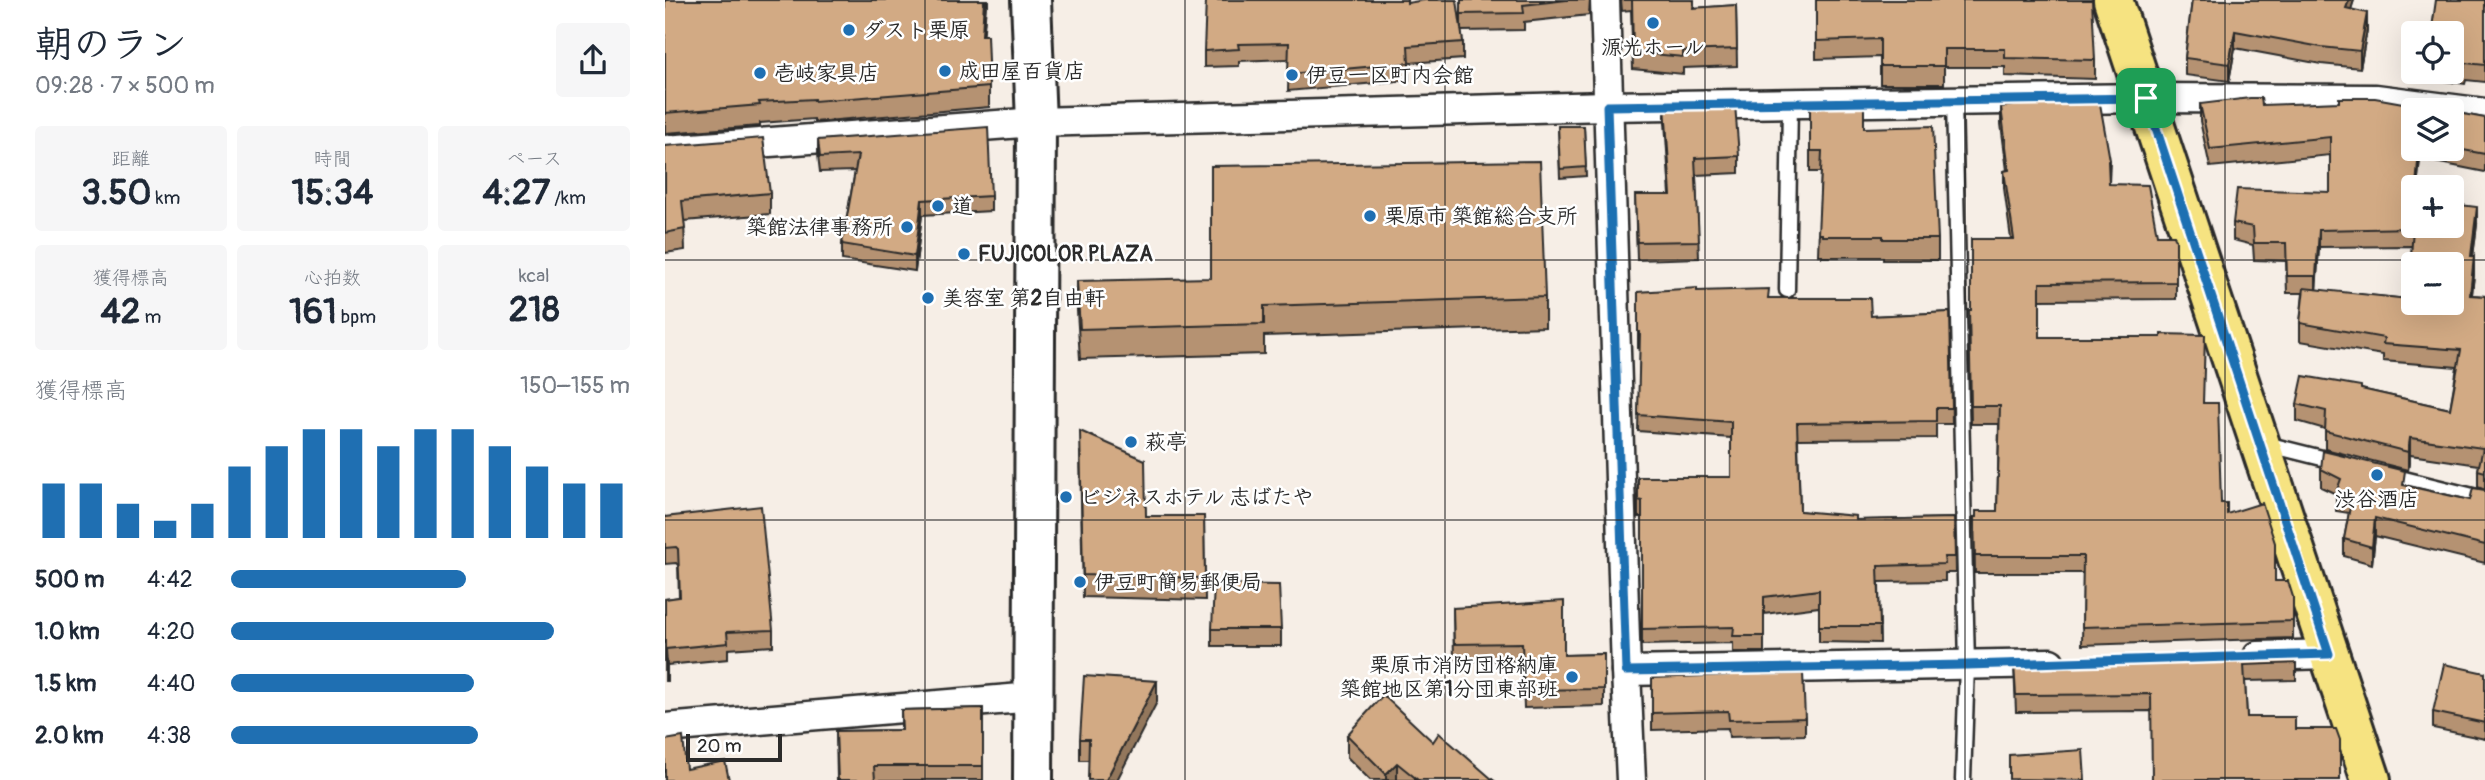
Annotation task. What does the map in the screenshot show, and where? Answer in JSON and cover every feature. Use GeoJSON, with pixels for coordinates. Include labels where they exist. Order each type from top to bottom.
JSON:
{"type":"FeatureCollection","features":[{"type":"Feature","properties":{"kind":"main road"},"geometry":{"type":"LineString","coordinates":[[2113,0],[2371,780]]}},
{"type":"Feature","properties":{"kind":"street"},"geometry":{"type":"LineString","coordinates":[[1031,0],[1036,122],[1033,780]]}},
{"type":"Feature","properties":{"kind":"street"},"geometry":{"type":"LineString","coordinates":[[1605,0],[1631,780]]}},
{"type":"Feature","properties":{"kind":"street"},"geometry":{"type":"LineString","coordinates":[[665,150],[1036,122],[1607,106],[2146,98],[2376,99],[2485,113]]}},
{"type":"Feature","properties":{"kind":"street"},"geometry":{"type":"LineString","coordinates":[[2232,657],[2329,654]]}},
{"type":"Feature","properties":{"kind":"street"},"geometry":{"type":"LineString","coordinates":[[1626,671],[2078,662]]}},
{"type":"Feature","properties":{"kind":"street"},"geometry":{"type":"LineString","coordinates":[[665,728],[1034,698]]}},
{"type":"Feature","properties":{"kind":"lane"},"geometry":{"type":"LineString","coordinates":[[1954,101],[1967,665],[1963,780]]}},
{"type":"Feature","properties":{"kind":"lane"},"geometry":{"type":"LineString","coordinates":[[1787,290],[1790,104]]}},
{"type":"Feature","properties":{"kind":"lane"},"geometry":{"type":"LineString","coordinates":[[2258,442],[2351,465]]}},
{"type":"Feature","properties":{"kind":"lane"},"geometry":{"type":"LineString","coordinates":[[2378,472],[2485,499]]}},
{"type":"Feature","properties":{"kind":"building"},"geometry":{"type":"Polygon","coordinates":[[[665,0],[984,0],[982,35],[987,35],[989,87],[814,101],[759,102],[760,105],[665,113],[665,0]]]}},
{"type":"Feature","properties":{"kind":"building"},"geometry":{"type":"Polygon","coordinates":[[[1206,0],[1407,0],[1407,3],[1457,0],[1463,42],[1408,46],[1409,63],[1288,74],[1289,43],[1238,44],[1239,49],[1204,51],[1206,0]]]}},
{"type":"Feature","properties":{"kind":"building"},"geometry":{"type":"Polygon","coordinates":[[[1461,0],[1567,0],[1523,5],[1524,13],[1461,14],[1461,0]]]}},
{"type":"Feature","properties":{"kind":"building"},"geometry":{"type":"Polygon","coordinates":[[[1632,0],[1694,0],[1693,8],[1736,5],[1737,49],[1683,51],[1683,57],[1633,52],[1632,0]]]}},
{"type":"Feature","properties":{"kind":"building"},"geometry":{"type":"Polygon","coordinates":[[[1816,0],[2092,0],[2095,60],[2005,58],[2005,49],[1944,49],[1944,66],[1880,66],[1880,39],[1816,41],[1816,0]]]}},
{"type":"Feature","properties":{"kind":"building"},"geometry":{"type":"Polygon","coordinates":[[[2192,0],[2349,0],[2346,8],[2367,13],[2360,51],[2321,47],[2235,31],[2229,64],[2185,58],[2192,0]]]}},
{"type":"Feature","properties":{"kind":"building"},"geometry":{"type":"Polygon","coordinates":[[[2436,0],[2485,0],[2485,65],[2466,63],[2464,67],[2464,21],[2433,21],[2436,0]]]}},
{"type":"Feature","properties":{"kind":"building"},"geometry":{"type":"Polygon","coordinates":[[[2060,98],[2099,98],[2110,160],[2109,184],[2148,185],[2157,235],[2174,235],[2176,241],[2176,282],[2040,283],[2040,337],[2205,335],[2203,403],[2218,403],[2221,503],[2227,503],[2227,514],[2262,503],[2275,543],[2275,581],[2288,581],[2293,597],[2293,621],[2082,627],[2083,556],[1975,556],[1976,511],[1997,511],[2000,406],[1971,406],[1971,239],[2014,239],[2004,171],[2009,170],[2001,107],[2060,98]]]}},
{"type":"Feature","properties":{"kind":"building"},"geometry":{"type":"Polygon","coordinates":[[[2250,98],[2261,98],[2262,105],[2339,102],[2339,98],[2375,98],[2401,103],[2401,161],[2418,161],[2417,175],[2401,175],[2401,228],[2319,230],[2316,276],[2287,276],[2286,243],[2254,243],[2253,227],[2233,223],[2237,189],[2330,192],[2330,137],[2210,149],[2200,104],[2250,98]]]}},
{"type":"Feature","properties":{"kind":"building"},"geometry":{"type":"Polygon","coordinates":[[[1810,101],[1864,102],[1864,128],[1933,126],[1938,239],[1883,239],[1883,236],[1818,234],[1822,151],[1810,151],[1810,101]]]}},
{"type":"Feature","properties":{"kind":"building"},"geometry":{"type":"Polygon","coordinates":[[[1735,104],[1739,156],[1695,158],[1699,241],[1637,242],[1635,195],[1671,195],[1665,105],[1735,104]]]}},
{"type":"Feature","properties":{"kind":"building"},"geometry":{"type":"Polygon","coordinates":[[[2464,114],[2485,118],[2485,154],[2464,150],[2464,114]]]}},
{"type":"Feature","properties":{"kind":"building"},"geometry":{"type":"Polygon","coordinates":[[[1558,126],[1584,126],[1586,167],[1560,169],[1558,126]]]}},
{"type":"Feature","properties":{"kind":"building"},"geometry":{"type":"Polygon","coordinates":[[[988,127],[991,196],[922,200],[915,256],[842,244],[858,155],[820,157],[818,140],[988,127]]]}},
{"type":"Feature","properties":{"kind":"building"},"geometry":{"type":"Polygon","coordinates":[[[763,138],[770,193],[682,201],[685,229],[665,233],[665,146],[763,138]]]}},
{"type":"Feature","properties":{"kind":"building"},"geometry":{"type":"Polygon","coordinates":[[[1540,161],[1545,297],[1264,306],[1264,324],[1080,329],[1077,281],[1211,278],[1211,166],[1540,161]]]}},
{"type":"Feature","properties":{"kind":"building"},"geometry":{"type":"Polygon","coordinates":[[[2464,205],[2477,207],[2470,295],[2485,296],[2485,472],[2478,470],[2483,448],[2410,438],[2408,452],[2325,431],[2326,411],[2297,404],[2303,376],[2361,386],[2361,389],[2450,409],[2461,350],[2383,344],[2384,338],[2300,323],[2304,288],[2401,298],[2401,315],[2464,315],[2464,252],[2411,252],[2412,238],[2464,238],[2464,205]]]}},
{"type":"Feature","properties":{"kind":"building"},"geometry":{"type":"Polygon","coordinates":[[[1697,288],[1697,291],[1769,289],[1768,298],[1870,298],[1871,316],[1950,312],[1952,408],[1936,408],[1936,421],[1797,423],[1800,511],[1856,516],[1856,520],[1954,518],[1955,557],[1944,557],[1945,564],[1878,566],[1880,626],[1819,626],[1819,590],[1764,597],[1764,636],[1733,636],[1734,627],[1642,629],[1642,501],[1638,500],[1638,477],[1731,477],[1731,422],[1638,415],[1638,292],[1697,288]]]}},
{"type":"Feature","properties":{"kind":"building"},"geometry":{"type":"Polygon","coordinates":[[[1080,431],[1145,460],[1146,516],[1204,516],[1205,578],[1083,575],[1080,431]]]}},
{"type":"Feature","properties":{"kind":"building"},"geometry":{"type":"Polygon","coordinates":[[[2323,451],[2405,471],[2403,485],[2470,500],[2473,488],[2485,490],[2485,545],[2375,518],[2372,547],[2344,539],[2352,496],[2336,493],[2341,479],[2321,469],[2323,451]]]}},
{"type":"Feature","properties":{"kind":"building"},"geometry":{"type":"Polygon","coordinates":[[[761,506],[773,630],[727,632],[728,643],[666,649],[665,665],[665,599],[680,597],[678,549],[665,548],[665,517],[761,506]]]}},
{"type":"Feature","properties":{"kind":"building"},"geometry":{"type":"Polygon","coordinates":[[[1214,584],[1279,585],[1281,629],[1212,629],[1214,584]]]}},
{"type":"Feature","properties":{"kind":"building"},"geometry":{"type":"Polygon","coordinates":[[[1564,601],[1564,655],[1604,654],[1604,689],[1524,690],[1522,643],[1454,644],[1453,608],[1564,601]]]}},
{"type":"Feature","properties":{"kind":"building"},"geometry":{"type":"Polygon","coordinates":[[[2295,655],[2296,663],[2244,665],[2247,717],[2295,717],[2295,729],[2336,729],[2340,740],[2340,780],[2152,780],[2151,694],[2016,695],[2014,664],[2295,655]]]}},
{"type":"Feature","properties":{"kind":"building"},"geometry":{"type":"Polygon","coordinates":[[[2444,664],[2485,673],[2485,723],[2433,712],[2444,664]]]}},
{"type":"Feature","properties":{"kind":"building"},"geometry":{"type":"Polygon","coordinates":[[[1764,668],[1764,674],[1803,673],[1805,718],[1729,720],[1728,711],[1652,713],[1652,678],[1729,675],[1730,669],[1764,668]]]}},
{"type":"Feature","properties":{"kind":"building"},"geometry":{"type":"Polygon","coordinates":[[[1084,676],[1157,681],[1106,780],[1088,780],[1089,739],[1080,739],[1084,676]]]}},
{"type":"Feature","properties":{"kind":"building"},"geometry":{"type":"Polygon","coordinates":[[[1383,695],[1433,742],[1439,733],[1493,780],[1418,780],[1397,763],[1386,774],[1347,735],[1383,695]]]}},
{"type":"Feature","properties":{"kind":"building"},"geometry":{"type":"Polygon","coordinates":[[[983,708],[983,766],[874,766],[875,780],[838,780],[836,731],[902,730],[901,710],[983,708]]]}},
{"type":"Feature","properties":{"kind":"building"},"geometry":{"type":"Polygon","coordinates":[[[683,737],[686,769],[725,761],[729,780],[665,780],[665,740],[683,737]]]}},
{"type":"Feature","properties":{"kind":"building"},"geometry":{"type":"Polygon","coordinates":[[[2083,750],[2085,780],[2009,779],[2009,755],[2083,750]]]}},
{"type":"Feature","properties":{"kind":"place","name":"源光ホール"},"geometry":{"type":"Point","coordinates":[1653,23]}},
{"type":"Feature","properties":{"kind":"place","name":"ダスト栗原"},"geometry":{"type":"Point","coordinates":[849,30]}},
{"type":"Feature","properties":{"kind":"place","name":"成田屋百貨店"},"geometry":{"type":"Point","coordinates":[945,71]}},
{"type":"Feature","properties":{"kind":"place","name":"壱岐家具店"},"geometry":{"type":"Point","coordinates":[760,73]}},
{"type":"Feature","properties":{"kind":"place","name":"伊豆一区町内会館"},"geometry":{"type":"Point","coordinates":[1292,75]}},
{"type":"Feature","properties":{"kind":"place","name":"道"},"geometry":{"type":"Point","coordinates":[938,206]}},
{"type":"Feature","properties":{"kind":"place","name":"栗原市 築館総合支所"},"geometry":{"type":"Point","coordinates":[1370,216]}},
{"type":"Feature","properties":{"kind":"place","name":"築館法律事務所"},"geometry":{"type":"Point","coordinates":[907,227]}},
{"type":"Feature","properties":{"kind":"place","name":"FUJICOLOR PLAZA"},"geometry":{"type":"Point","coordinates":[964,254]}},
{"type":"Feature","properties":{"kind":"place","name":"美容室 第2自由軒"},"geometry":{"type":"Point","coordinates":[928,298]}},
{"type":"Feature","properties":{"kind":"place","name":"萩亭"},"geometry":{"type":"Point","coordinates":[1131,442]}},
{"type":"Feature","properties":{"kind":"place","name":"渋谷酒店"},"geometry":{"type":"Point","coordinates":[2377,475]}},
{"type":"Feature","properties":{"kind":"place","name":"ビジネスホテル 志ばたや"},"geometry":{"type":"Point","coordinates":[1066,497]}},
{"type":"Feature","properties":{"kind":"place","name":"伊豆町簡易郵便局"},"geometry":{"type":"Point","coordinates":[1080,582]}},
{"type":"Feature","properties":{"kind":"place","name":"栗原市消防団格納庫 築館地区第1分団東部班"},"geometry":{"type":"Point","coordinates":[1572,677]}},
{"type":"Feature","properties":{"kind":"route"},"geometry":{"type":"LineString","coordinates":[[2146,98],[2329,654],[1967,665],[1626,671],[1607,106],[2146,98]]}}]}
